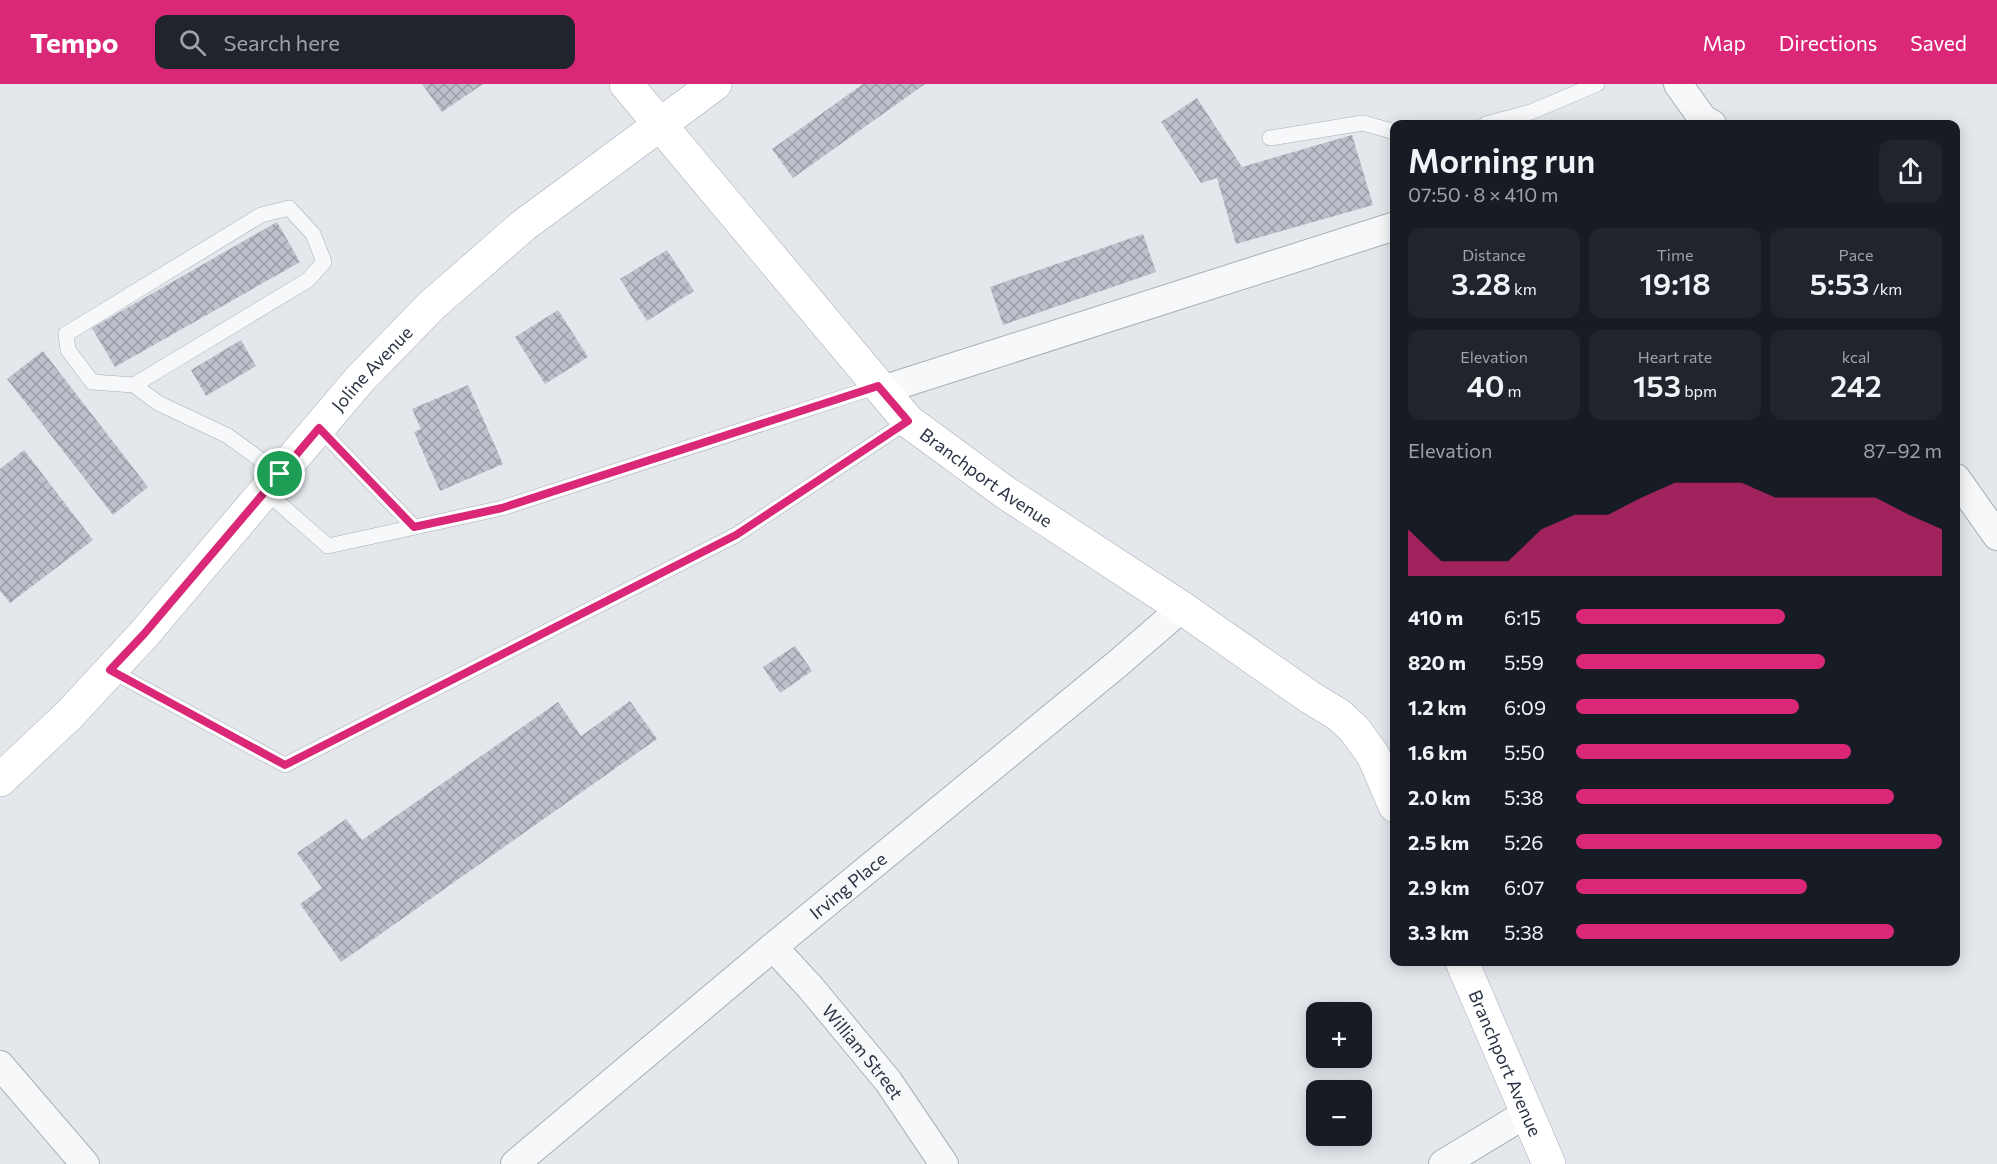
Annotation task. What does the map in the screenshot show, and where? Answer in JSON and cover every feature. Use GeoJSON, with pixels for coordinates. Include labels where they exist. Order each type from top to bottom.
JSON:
{"type":"FeatureCollection","features":[{"type":"Feature","properties":{"kind":"street","name":"Branchport Avenue"},"geometry":{"type":"LineString","coordinates":[[626,84],[908,421],[1006,493],[1182,608],[1339,715],[1355,730],[1373,755],[1390,794]]}},
{"type":"Feature","properties":{"kind":"street","name":"Joline Avenue"},"geometry":{"type":"LineString","coordinates":[[0,780],[70,714],[144,634],[360,379],[432,305],[524,225],[715,84]]}},
{"type":"Feature","properties":{"kind":"street"},"geometry":{"type":"LineString","coordinates":[[1686,87],[1705,120]]}},
{"type":"Feature","properties":{"kind":"street"},"geometry":{"type":"LineString","coordinates":[[880,388],[1390,228]]}},
{"type":"Feature","properties":{"kind":"street"},"geometry":{"type":"LineString","coordinates":[[1960,484],[1997,536]]}},
{"type":"Feature","properties":{"kind":"street","name":"Irving Place"},"geometry":{"type":"LineString","coordinates":[[514,1164],[1182,608]]}},
{"type":"Feature","properties":{"kind":"street","name":"William Street"},"geometry":{"type":"LineString","coordinates":[[773,947],[810,987],[888,1081],[944,1164]]}},
{"type":"Feature","properties":{"kind":"street","name":"Branchport Avenue"},"geometry":{"type":"LineString","coordinates":[[1464,966],[1549,1164]]}},
{"type":"Feature","properties":{"kind":"street"},"geometry":{"type":"LineString","coordinates":[[6,1084],[85,1164]]}},
{"type":"Feature","properties":{"kind":"street"},"geometry":{"type":"LineString","coordinates":[[1443,1164],[1527,1113]]}},
{"type":"Feature","properties":{"kind":"lane"},"geometry":{"type":"LineString","coordinates":[[1501,120],[1532,112],[1597,84]]}},
{"type":"Feature","properties":{"kind":"lane"},"geometry":{"type":"LineString","coordinates":[[1270,138],[1363,123],[1390,131]]}},
{"type":"Feature","properties":{"kind":"lane"},"geometry":{"type":"LineString","coordinates":[[134,385],[308,279],[324,262],[313,234],[289,208],[261,215],[66,334],[68,350],[92,382],[134,385],[158,403],[228,436],[328,546],[502,508],[880,388]]}},
{"type":"Feature","properties":{"kind":"lane"},"geometry":{"type":"LineString","coordinates":[[110,670],[285,765],[736,535],[908,421]]}},
{"type":"Feature","properties":{"kind":"lane"},"geometry":{"type":"LineString","coordinates":[[319,428],[414,527]]}},
{"type":"Feature","properties":{"kind":"building"},"geometry":{"type":"Polygon","coordinates":[[[422,84],[483,84],[442,112],[422,84]]]}},
{"type":"Feature","properties":{"kind":"building"},"geometry":{"type":"Polygon","coordinates":[[[863,84],[925,84],[793,178],[772,149],[863,84]]]}},
{"type":"Feature","properties":{"kind":"building"},"geometry":{"type":"Polygon","coordinates":[[[1197,98],[1242,167],[1352,135],[1373,205],[1236,244],[1217,178],[1201,183],[1161,122],[1197,98]]]}},
{"type":"Feature","properties":{"kind":"building"},"geometry":{"type":"Polygon","coordinates":[[[277,222],[300,262],[115,367],[92,328],[277,222]]]}},
{"type":"Feature","properties":{"kind":"building"},"geometry":{"type":"Polygon","coordinates":[[[1143,234],[1156,272],[1003,325],[990,287],[1143,234]]]}},
{"type":"Feature","properties":{"kind":"building"},"geometry":{"type":"Polygon","coordinates":[[[667,250],[694,291],[647,321],[620,279],[667,250]]]}},
{"type":"Feature","properties":{"kind":"building"},"geometry":{"type":"Polygon","coordinates":[[[558,310],[588,357],[545,384],[515,337],[558,310]]]}},
{"type":"Feature","properties":{"kind":"building"},"geometry":{"type":"Polygon","coordinates":[[[241,340],[256,366],[206,396],[191,370],[241,340]]]}},
{"type":"Feature","properties":{"kind":"building"},"geometry":{"type":"Polygon","coordinates":[[[43,351],[148,487],[113,515],[7,379],[43,351]]]}},
{"type":"Feature","properties":{"kind":"building"},"geometry":{"type":"Polygon","coordinates":[[[468,385],[503,464],[440,491],[414,432],[421,429],[412,409],[468,385]]]}},
{"type":"Feature","properties":{"kind":"building"},"geometry":{"type":"Polygon","coordinates":[[[24,450],[93,540],[10,603],[0,591],[0,469],[24,450]]]}},
{"type":"Feature","properties":{"kind":"building"},"geometry":{"type":"Polygon","coordinates":[[[795,646],[812,671],[780,693],[763,667],[795,646]]]}},
{"type":"Feature","properties":{"kind":"building"},"geometry":{"type":"Polygon","coordinates":[[[630,701],[657,739],[341,962],[300,904],[322,888],[297,853],[346,819],[362,840],[558,702],[581,736],[630,701]]]}},
{"type":"Feature","properties":{"kind":"route"},"geometry":{"type":"LineString","coordinates":[[878,386],[908,421],[736,535],[285,765],[110,670],[144,634],[280,474],[319,428],[414,527],[502,508],[878,386]]}}]}
